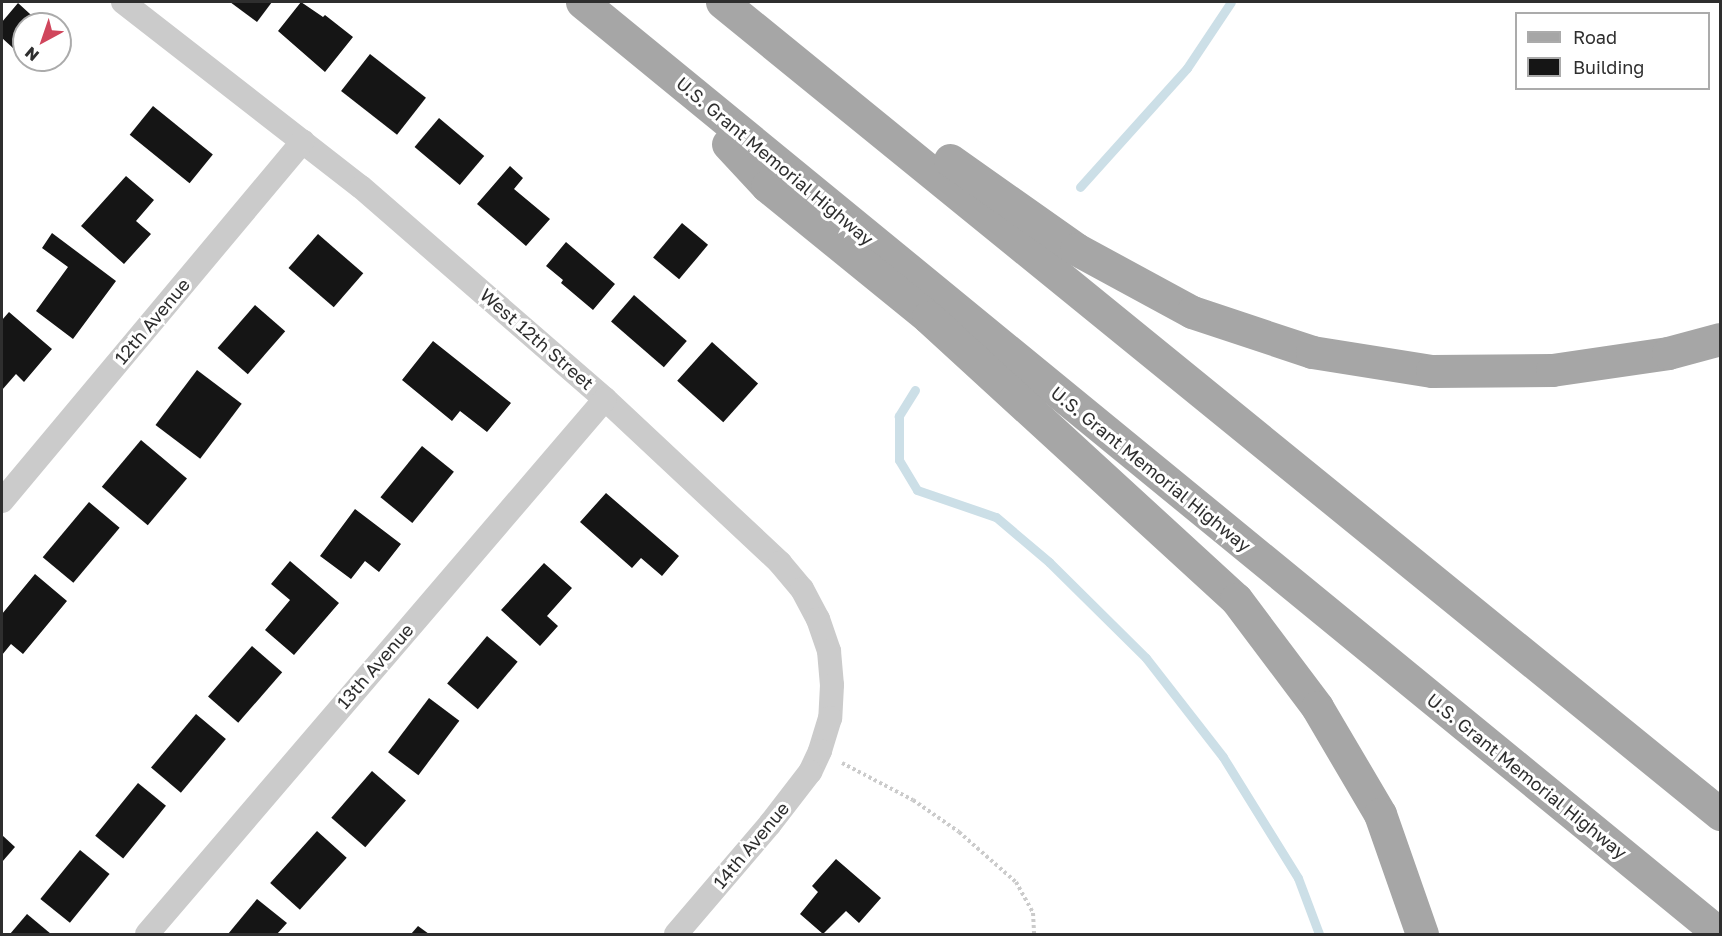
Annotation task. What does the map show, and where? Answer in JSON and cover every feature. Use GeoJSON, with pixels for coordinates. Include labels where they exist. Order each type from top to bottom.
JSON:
{"type":"FeatureCollection","features":[{"type":"Feature","properties":{"kind":"main road","name":"U.S. Grant Memorial Highway"},"geometry":{"type":"LineString","coordinates":[[582,2],[1720,934]]}},
{"type":"Feature","properties":{"kind":"main road"},"geometry":{"type":"LineString","coordinates":[[722,2],[1720,814]]}},
{"type":"Feature","properties":{"kind":"main road"},"geometry":{"type":"LineString","coordinates":[[743,2],[768,18],[972,177],[1013,206],[1076,249],[1192,312],[1312,352],[1432,371],[1552,370],[1668,353],[1720,339]]}},
{"type":"Feature","properties":{"kind":"main road"},"geometry":{"type":"LineString","coordinates":[[649,56],[767,186],[928,317],[1236,599],[1317,708],[1380,814],[1422,934]]}},
{"type":"Feature","properties":{"kind":"street","name":"West 12th Street"},"geometry":{"type":"LineString","coordinates":[[123,2],[361,187],[605,399],[780,564],[802,590],[818,619],[829,651],[832,685],[830,718],[820,751]]}},
{"type":"Feature","properties":{"kind":"street","name":"12th Avenue"},"geometry":{"type":"LineString","coordinates":[[2,501],[303,141]]}},
{"type":"Feature","properties":{"kind":"street","name":"13th Avenue"},"geometry":{"type":"LineString","coordinates":[[147,934],[605,399]]}},
{"type":"Feature","properties":{"kind":"street","name":"14th Avenue"},"geometry":{"type":"LineString","coordinates":[[676,934],[777,815],[810,772],[820,751]]}},
{"type":"Feature","properties":{"kind":"path"},"geometry":{"type":"LineString","coordinates":[[820,751],[914,800],[959,832],[1016,882],[1033,913],[1034,934]]}},
{"type":"Feature","properties":{"kind":"building"},"geometry":{"type":"Polygon","coordinates":[[[230,2],[272,2],[257,22],[230,2]]]}},
{"type":"Feature","properties":{"kind":"building"},"geometry":{"type":"Polygon","coordinates":[[[301,2],[323,17],[325,15],[353,37],[325,72],[278,31],[301,2]]]}},
{"type":"Feature","properties":{"kind":"building"},"geometry":{"type":"Polygon","coordinates":[[[18,3],[28,12],[12,12],[12,47],[2,38],[2,22],[18,3]]]}},
{"type":"Feature","properties":{"kind":"building"},"geometry":{"type":"Polygon","coordinates":[[[370,54],[426,98],[397,135],[341,91],[370,54]]]}},
{"type":"Feature","properties":{"kind":"building"},"geometry":{"type":"Polygon","coordinates":[[[153,106],[213,154],[190,183],[130,135],[153,106]]]}},
{"type":"Feature","properties":{"kind":"building"},"geometry":{"type":"Polygon","coordinates":[[[439,118],[484,156],[460,185],[415,147],[439,118]]]}},
{"type":"Feature","properties":{"kind":"building"},"geometry":{"type":"Polygon","coordinates":[[[510,166],[523,178],[514,189],[550,219],[526,246],[477,204],[510,166]]]}},
{"type":"Feature","properties":{"kind":"building"},"geometry":{"type":"Polygon","coordinates":[[[126,176],[154,200],[136,221],[151,234],[124,264],[81,226],[126,176]]]}},
{"type":"Feature","properties":{"kind":"building"},"geometry":{"type":"Polygon","coordinates":[[[682,223],[708,245],[679,279],[653,257],[682,223]]]}},
{"type":"Feature","properties":{"kind":"building"},"geometry":{"type":"Polygon","coordinates":[[[52,233],[116,281],[73,339],[36,311],[68,267],[42,248],[52,233]]]}},
{"type":"Feature","properties":{"kind":"building"},"geometry":{"type":"Polygon","coordinates":[[[318,234],[363,273],[334,307],[288,268],[318,234]]]}},
{"type":"Feature","properties":{"kind":"building"},"geometry":{"type":"Polygon","coordinates":[[[566,242],[615,284],[593,310],[561,283],[563,280],[546,266],[566,242]]]}},
{"type":"Feature","properties":{"kind":"building"},"geometry":{"type":"Polygon","coordinates":[[[634,295],[687,341],[664,367],[611,321],[634,295]]]}},
{"type":"Feature","properties":{"kind":"building"},"geometry":{"type":"Polygon","coordinates":[[[255,305],[285,331],[248,374],[218,348],[255,305]]]}},
{"type":"Feature","properties":{"kind":"building"},"geometry":{"type":"Polygon","coordinates":[[[9,312],[52,349],[24,382],[16,374],[2,390],[2,320],[9,312]]]}},
{"type":"Feature","properties":{"kind":"building"},"geometry":{"type":"Polygon","coordinates":[[[433,341],[511,403],[487,432],[460,411],[452,421],[402,380],[433,341]]]}},
{"type":"Feature","properties":{"kind":"building"},"geometry":{"type":"Polygon","coordinates":[[[712,342],[758,383],[723,422],[677,381],[712,342]]]}},
{"type":"Feature","properties":{"kind":"building"},"geometry":{"type":"Polygon","coordinates":[[[197,370],[242,404],[200,459],[155,425],[197,370]]]}},
{"type":"Feature","properties":{"kind":"building"},"geometry":{"type":"Polygon","coordinates":[[[141,440],[187,479],[148,525],[102,487],[141,440]]]}},
{"type":"Feature","properties":{"kind":"building"},"geometry":{"type":"Polygon","coordinates":[[[422,446],[454,472],[412,523],[380,497],[422,446]]]}},
{"type":"Feature","properties":{"kind":"building"},"geometry":{"type":"Polygon","coordinates":[[[606,493],[679,556],[662,576],[641,558],[632,568],[580,522],[606,493]]]}},
{"type":"Feature","properties":{"kind":"building"},"geometry":{"type":"Polygon","coordinates":[[[89,502],[120,528],[73,583],[43,557],[89,502]]]}},
{"type":"Feature","properties":{"kind":"building"},"geometry":{"type":"Polygon","coordinates":[[[355,509],[401,544],[379,572],[365,561],[351,579],[320,556],[355,509]]]}},
{"type":"Feature","properties":{"kind":"building"},"geometry":{"type":"Polygon","coordinates":[[[290,561],[339,603],[294,655],[265,630],[290,600],[271,584],[290,561]]]}},
{"type":"Feature","properties":{"kind":"building"},"geometry":{"type":"Polygon","coordinates":[[[544,563],[572,588],[547,616],[558,626],[540,646],[501,610],[544,563]]]}},
{"type":"Feature","properties":{"kind":"building"},"geometry":{"type":"Polygon","coordinates":[[[35,574],[67,601],[23,654],[11,644],[2,655],[2,614],[35,574]]]}},
{"type":"Feature","properties":{"kind":"building"},"geometry":{"type":"Polygon","coordinates":[[[487,636],[518,662],[478,709],[447,683],[487,636]]]}},
{"type":"Feature","properties":{"kind":"building"},"geometry":{"type":"Polygon","coordinates":[[[252,646],[282,672],[238,723],[208,697],[252,646]]]}},
{"type":"Feature","properties":{"kind":"building"},"geometry":{"type":"Polygon","coordinates":[[[429,698],[459,721],[418,775],[388,752],[429,698]]]}},
{"type":"Feature","properties":{"kind":"building"},"geometry":{"type":"Polygon","coordinates":[[[196,714],[226,739],[181,793],[151,768],[196,714]]]}},
{"type":"Feature","properties":{"kind":"building"},"geometry":{"type":"Polygon","coordinates":[[[372,771],[406,801],[365,847],[331,818],[372,771]]]}},
{"type":"Feature","properties":{"kind":"building"},"geometry":{"type":"Polygon","coordinates":[[[138,783],[166,806],[123,859],[95,836],[138,783]]]}},
{"type":"Feature","properties":{"kind":"building"},"geometry":{"type":"Polygon","coordinates":[[[317,831],[347,858],[300,910],[270,883],[317,831]]]}},
{"type":"Feature","properties":{"kind":"building"},"geometry":{"type":"Polygon","coordinates":[[[2,835],[15,847],[2,862],[2,835]]]}},
{"type":"Feature","properties":{"kind":"building"},"geometry":{"type":"Polygon","coordinates":[[[80,850],[110,874],[70,923],[40,899],[80,850]]]}},
{"type":"Feature","properties":{"kind":"building"},"geometry":{"type":"Polygon","coordinates":[[[836,859],[881,898],[859,923],[846,911],[823,934],[800,914],[818,892],[812,886],[836,859]]]}},
{"type":"Feature","properties":{"kind":"building"},"geometry":{"type":"Polygon","coordinates":[[[257,899],[287,923],[277,934],[228,934],[257,899]]]}},
{"type":"Feature","properties":{"kind":"building"},"geometry":{"type":"Polygon","coordinates":[[[27,914],[51,934],[10,934],[27,914]]]}},
{"type":"Feature","properties":{"kind":"building"},"geometry":{"type":"Polygon","coordinates":[[[418,926],[429,934],[411,934],[418,926]]]}},
{"type":"Feature","properties":{"kind":"waterway"},"geometry":{"type":"LineString","coordinates":[[1080,187],[1187,68],[1231,2]]}},
{"type":"Feature","properties":{"kind":"waterway"},"geometry":{"type":"LineString","coordinates":[[915,390],[899,416],[899,460],[917,490],[996,517],[1049,562],[1146,658],[1223,757],[1298,878],[1319,934]]}}]}
